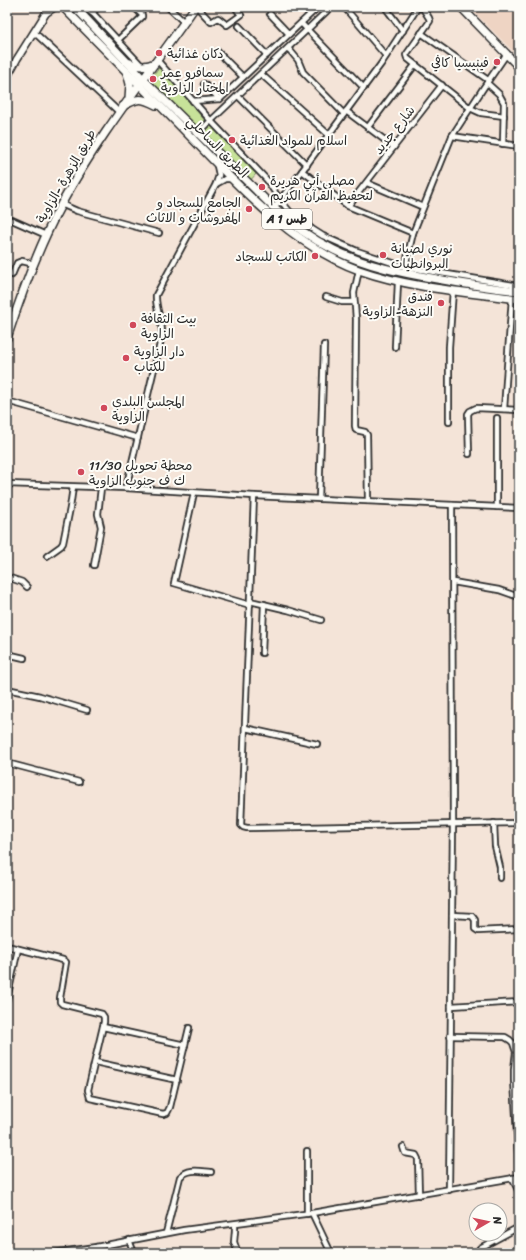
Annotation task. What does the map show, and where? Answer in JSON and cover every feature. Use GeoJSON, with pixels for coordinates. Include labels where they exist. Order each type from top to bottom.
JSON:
{"type":"FeatureCollection","features":[{"type":"Feature","properties":{"kind":"main road"},"geometry":{"type":"LineString","coordinates":[[7,77],[47,10],[55,7]]}},
{"type":"Feature","properties":{"kind":"main road","name":"الطريق الساحلي"},"geometry":{"type":"LineString","coordinates":[[63,7],[126,71],[141,82],[198,133],[274,208],[294,225],[319,242],[364,262],[405,274],[519,291]]}},
{"type":"Feature","properties":{"kind":"main road","name":"الطريق الساحلي"},"geometry":{"type":"LineString","coordinates":[[74,7],[127,62],[163,109],[216,163],[286,228],[306,243],[325,255],[359,270],[398,282],[515,298]]}},
{"type":"Feature","properties":{"kind":"main road","name":"طريق الزهرة -الزاوية"},"geometry":{"type":"LineString","coordinates":[[7,338],[34,264],[61,204],[90,155],[121,109],[196,7]]}},
{"type":"Feature","properties":{"kind":"main road"},"geometry":{"type":"LineString","coordinates":[[465,9],[506,55],[519,67]]}},
{"type":"Feature","properties":{"kind":"main road"},"geometry":{"type":"LineString","coordinates":[[127,62],[134,65],[149,66],[156,61]]}},
{"type":"Feature","properties":{"kind":"main road"},"geometry":{"type":"LineString","coordinates":[[126,71],[130,84],[129,98]]}},
{"type":"Feature","properties":{"kind":"main road"},"geometry":{"type":"LineString","coordinates":[[121,109],[135,100],[142,99],[163,109]]}},
{"type":"Feature","properties":{"kind":"street"},"geometry":{"type":"LineString","coordinates":[[87,7],[142,66]]}},
{"type":"Feature","properties":{"kind":"street"},"geometry":{"type":"LineString","coordinates":[[92,13],[98,7]]}},
{"type":"Feature","properties":{"kind":"street"},"geometry":{"type":"LineString","coordinates":[[118,40],[142,17],[134,7]]}},
{"type":"Feature","properties":{"kind":"street"},"geometry":{"type":"LineString","coordinates":[[168,7],[184,22]]}},
{"type":"Feature","properties":{"kind":"street"},"geometry":{"type":"LineString","coordinates":[[196,7],[211,22],[218,18],[227,25],[229,25],[241,14],[235,7]]}},
{"type":"Feature","properties":{"kind":"street"},"geometry":{"type":"LineString","coordinates":[[304,7],[310,14]]}},
{"type":"Feature","properties":{"kind":"street"},"geometry":{"type":"LineString","coordinates":[[192,101],[220,99],[318,7]]}},
{"type":"Feature","properties":{"kind":"street"},"geometry":{"type":"LineString","coordinates":[[198,133],[331,7]]}},
{"type":"Feature","properties":{"kind":"street"},"geometry":{"type":"LineString","coordinates":[[344,7],[386,56]]}},
{"type":"Feature","properties":{"kind":"street"},"geometry":{"type":"LineString","coordinates":[[385,7],[403,30]]}},
{"type":"Feature","properties":{"kind":"street"},"geometry":{"type":"LineString","coordinates":[[274,208],[364,88],[418,7]]}},
{"type":"Feature","properties":{"kind":"street"},"geometry":{"type":"LineString","coordinates":[[422,7],[430,19],[406,58],[470,108],[481,113],[504,116]]}},
{"type":"Feature","properties":{"kind":"street"},"geometry":{"type":"LineString","coordinates":[[270,14],[289,34]]}},
{"type":"Feature","properties":{"kind":"street"},"geometry":{"type":"LineString","coordinates":[[301,23],[364,88]]}},
{"type":"Feature","properties":{"kind":"street"},"geometry":{"type":"LineString","coordinates":[[239,26],[267,55]]}},
{"type":"Feature","properties":{"kind":"street"},"geometry":{"type":"LineString","coordinates":[[34,32],[121,109]]}},
{"type":"Feature","properties":{"kind":"street"},"geometry":{"type":"LineString","coordinates":[[421,33],[488,82],[502,97],[504,103],[503,144]]}},
{"type":"Feature","properties":{"kind":"street"},"geometry":{"type":"LineString","coordinates":[[288,48],[298,60],[303,72],[345,112],[394,147]]}},
{"type":"Feature","properties":{"kind":"street"},"geometry":{"type":"LineString","coordinates":[[218,52],[243,77]]}},
{"type":"Feature","properties":{"kind":"street"},"geometry":{"type":"LineString","coordinates":[[405,267],[413,233],[452,136],[506,55]]}},
{"type":"Feature","properties":{"kind":"street"},"geometry":{"type":"LineString","coordinates":[[156,61],[267,180],[280,200],[291,213],[323,236],[357,251],[405,267],[519,286]]}},
{"type":"Feature","properties":{"kind":"street"},"geometry":{"type":"LineString","coordinates":[[368,127],[415,65]]}},
{"type":"Feature","properties":{"kind":"street"},"geometry":{"type":"LineString","coordinates":[[260,74],[329,135]]}},
{"type":"Feature","properties":{"kind":"street"},"geometry":{"type":"LineString","coordinates":[[204,84],[220,99]]}},
{"type":"Feature","properties":{"kind":"street","name":"شارع جديد"},"geometry":{"type":"LineString","coordinates":[[348,206],[442,85]]}},
{"type":"Feature","properties":{"kind":"street"},"geometry":{"type":"LineString","coordinates":[[238,96],[307,165]]}},
{"type":"Feature","properties":{"kind":"street"},"geometry":{"type":"LineString","coordinates":[[452,136],[519,146]]}},
{"type":"Feature","properties":{"kind":"street"},"geometry":{"type":"LineString","coordinates":[[126,488],[162,334],[162,325],[156,305],[156,295],[216,184],[219,175],[216,163]]}},
{"type":"Feature","properties":{"kind":"street"},"geometry":{"type":"LineString","coordinates":[[302,171],[348,206],[413,233]]}},
{"type":"Feature","properties":{"kind":"street"},"geometry":{"type":"LineString","coordinates":[[216,184],[224,179],[233,179]]}},
{"type":"Feature","properties":{"kind":"street"},"geometry":{"type":"LineString","coordinates":[[367,183],[423,208]]}},
{"type":"Feature","properties":{"kind":"street"},"geometry":{"type":"LineString","coordinates":[[61,204],[77,211],[159,233]]}},
{"type":"Feature","properties":{"kind":"street"},"geometry":{"type":"LineString","coordinates":[[12,220],[46,235]]}},
{"type":"Feature","properties":{"kind":"street"},"geometry":{"type":"LineString","coordinates":[[12,276],[17,263],[22,261],[34,264]]}},
{"type":"Feature","properties":{"kind":"street"},"geometry":{"type":"LineString","coordinates":[[359,270],[354,288],[356,320],[355,426],[356,430],[365,432],[367,435],[368,501]]}},
{"type":"Feature","properties":{"kind":"street"},"geometry":{"type":"LineString","coordinates":[[395,347],[398,282]]}},
{"type":"Feature","properties":{"kind":"street"},"geometry":{"type":"LineString","coordinates":[[449,422],[449,347],[453,290]]}},
{"type":"Feature","properties":{"kind":"street"},"geometry":{"type":"LineString","coordinates":[[326,297],[345,302],[354,302]]}},
{"type":"Feature","properties":{"kind":"street"},"geometry":{"type":"LineString","coordinates":[[504,409],[515,298]]}},
{"type":"Feature","properties":{"kind":"street"},"geometry":{"type":"LineString","coordinates":[[319,499],[324,345]]}},
{"type":"Feature","properties":{"kind":"street"},"geometry":{"type":"LineString","coordinates":[[7,401],[138,438]]}},
{"type":"Feature","properties":{"kind":"street"},"geometry":{"type":"LineString","coordinates":[[469,454],[468,414],[470,411],[476,408],[519,410]]}},
{"type":"Feature","properties":{"kind":"street"},"geometry":{"type":"LineString","coordinates":[[497,507],[498,418]]}},
{"type":"Feature","properties":{"kind":"street"},"geometry":{"type":"LineString","coordinates":[[7,484],[126,488],[194,493],[519,508]]}},
{"type":"Feature","properties":{"kind":"street"},"geometry":{"type":"LineString","coordinates":[[46,556],[61,546],[70,508],[73,487]]}},
{"type":"Feature","properties":{"kind":"street"},"geometry":{"type":"LineString","coordinates":[[94,565],[101,527],[98,514],[101,488]]}},
{"type":"Feature","properties":{"kind":"street"},"geometry":{"type":"LineString","coordinates":[[194,493],[174,583],[250,603],[264,604],[321,620]]}},
{"type":"Feature","properties":{"kind":"street"},"geometry":{"type":"LineString","coordinates":[[254,496],[241,825],[247,828],[519,823]]}},
{"type":"Feature","properties":{"kind":"street"},"geometry":{"type":"LineString","coordinates":[[449,1190],[453,824],[452,505]]}},
{"type":"Feature","properties":{"kind":"street"},"geometry":{"type":"LineString","coordinates":[[7,577],[22,582],[27,587]]}},
{"type":"Feature","properties":{"kind":"street"},"geometry":{"type":"LineString","coordinates":[[452,582],[499,590],[519,597]]}},
{"type":"Feature","properties":{"kind":"street"},"geometry":{"type":"LineString","coordinates":[[262,654],[264,604]]}},
{"type":"Feature","properties":{"kind":"street"},"geometry":{"type":"LineString","coordinates":[[7,654],[24,658]]}},
{"type":"Feature","properties":{"kind":"street"},"geometry":{"type":"LineString","coordinates":[[7,689],[40,696],[87,710]]}},
{"type":"Feature","properties":{"kind":"street"},"geometry":{"type":"LineString","coordinates":[[245,728],[317,744]]}},
{"type":"Feature","properties":{"kind":"street"},"geometry":{"type":"LineString","coordinates":[[7,764],[79,782]]}},
{"type":"Feature","properties":{"kind":"street"},"geometry":{"type":"LineString","coordinates":[[494,823],[495,846],[500,867],[500,878]]}},
{"type":"Feature","properties":{"kind":"street"},"geometry":{"type":"LineString","coordinates":[[452,915],[472,916],[475,920],[475,929],[478,931],[519,928]]}},
{"type":"Feature","properties":{"kind":"street"},"geometry":{"type":"LineString","coordinates":[[7,946],[64,960],[66,962],[60,1002],[62,1004],[102,1014],[104,1017],[88,1090],[90,1098],[163,1114],[167,1113],[177,1080],[189,1028]]}},
{"type":"Feature","properties":{"kind":"street"},"geometry":{"type":"LineString","coordinates":[[7,999],[18,949]]}},
{"type":"Feature","properties":{"kind":"street"},"geometry":{"type":"LineString","coordinates":[[451,1006],[519,1002]]}},
{"type":"Feature","properties":{"kind":"street"},"geometry":{"type":"LineString","coordinates":[[103,1027],[185,1045]]}},
{"type":"Feature","properties":{"kind":"street"},"geometry":{"type":"LineString","coordinates":[[450,1036],[505,1037],[513,1043],[516,1052],[514,1080],[519,1172]]}},
{"type":"Feature","properties":{"kind":"street"},"geometry":{"type":"LineString","coordinates":[[95,1062],[177,1080]]}},
{"type":"Feature","properties":{"kind":"street"},"geometry":{"type":"LineString","coordinates":[[403,1148],[405,1153],[416,1155],[418,1157],[419,1195]]}},
{"type":"Feature","properties":{"kind":"street"},"geometry":{"type":"LineString","coordinates":[[307,1151],[309,1213],[331,1253]]}},
{"type":"Feature","properties":{"kind":"street"},"geometry":{"type":"LineString","coordinates":[[166,1233],[180,1177],[192,1170],[211,1172]]}},
{"type":"Feature","properties":{"kind":"street"},"geometry":{"type":"LineString","coordinates":[[52,1253],[96,1247],[166,1233],[309,1213],[519,1177]]}},
{"type":"Feature","properties":{"kind":"street"},"geometry":{"type":"LineString","coordinates":[[512,1178],[519,1192]]}},
{"type":"Feature","properties":{"kind":"street"},"geometry":{"type":"LineString","coordinates":[[235,1224],[234,1242],[238,1253]]}},
{"type":"Feature","properties":{"kind":"street"},"geometry":{"type":"LineString","coordinates":[[480,1248],[519,1227]]}},
{"type":"Feature","properties":{"kind":"street"},"geometry":{"type":"LineString","coordinates":[[129,1240],[134,1253]]}},
{"type":"Feature","properties":{"kind":"street"},"geometry":{"type":"LineString","coordinates":[[96,1247],[100,1253]]}},
{"type":"Feature","properties":{"kind":"shaded area"},"geometry":{"type":"Polygon","coordinates":[[[471,7],[519,7],[519,57],[471,9],[471,7]]]}},
{"type":"Feature","properties":{"kind":"green space"},"geometry":{"type":"Polygon","coordinates":[[[159,68],[161,68],[206,122],[197,129],[150,82],[150,78],[159,68]]]}},
{"type":"Feature","properties":{"kind":"green space"},"geometry":{"type":"Polygon","coordinates":[[[210,125],[256,174],[249,182],[204,135],[210,125]]]}},
{"type":"Feature","properties":{"kind":"place","name":"دكان غذائية"},"geometry":{"type":"Point","coordinates":[159,53]}},
{"type":"Feature","properties":{"kind":"place","name":"فينيسيا كافي"},"geometry":{"type":"Point","coordinates":[497,62]}},
{"type":"Feature","properties":{"kind":"place","name":"سمافرو عمر المختار الزاوية"},"geometry":{"type":"Point","coordinates":[153,79]}},
{"type":"Feature","properties":{"kind":"place","name":"اسلام للمواد الغذائية"},"geometry":{"type":"Point","coordinates":[232,140]}},
{"type":"Feature","properties":{"kind":"place","name":"مصلى أبي هريرة لتحفيظ القرآن الكريم"},"geometry":{"type":"Point","coordinates":[262,187]}},
{"type":"Feature","properties":{"kind":"place","name":"الجامع للسجاد و المفروشات و الاثاث"},"geometry":{"type":"Point","coordinates":[249,209]}},
{"type":"Feature","properties":{"kind":"place","name":"نوري لصيانة البروانطيات"},"geometry":{"type":"Point","coordinates":[383,255]}},
{"type":"Feature","properties":{"kind":"place","name":"الكاتب للسجاد"},"geometry":{"type":"Point","coordinates":[315,256]}},
{"type":"Feature","properties":{"kind":"place","name":"فندق النزهة-الزاوية"},"geometry":{"type":"Point","coordinates":[441,303]}},
{"type":"Feature","properties":{"kind":"place","name":"بيت الثقافة الزاوية"},"geometry":{"type":"Point","coordinates":[133,325]}},
{"type":"Feature","properties":{"kind":"place","name":"دار الزاوية للكتاب"},"geometry":{"type":"Point","coordinates":[126,358]}},
{"type":"Feature","properties":{"kind":"place","name":"المجلس البلدي الزاوية"},"geometry":{"type":"Point","coordinates":[104,408]}},
{"type":"Feature","properties":{"kind":"place","name":"محطة تحويل 11/30 ك ف جنوب الزاوية"},"geometry":{"type":"Point","coordinates":[81,472]}}]}
